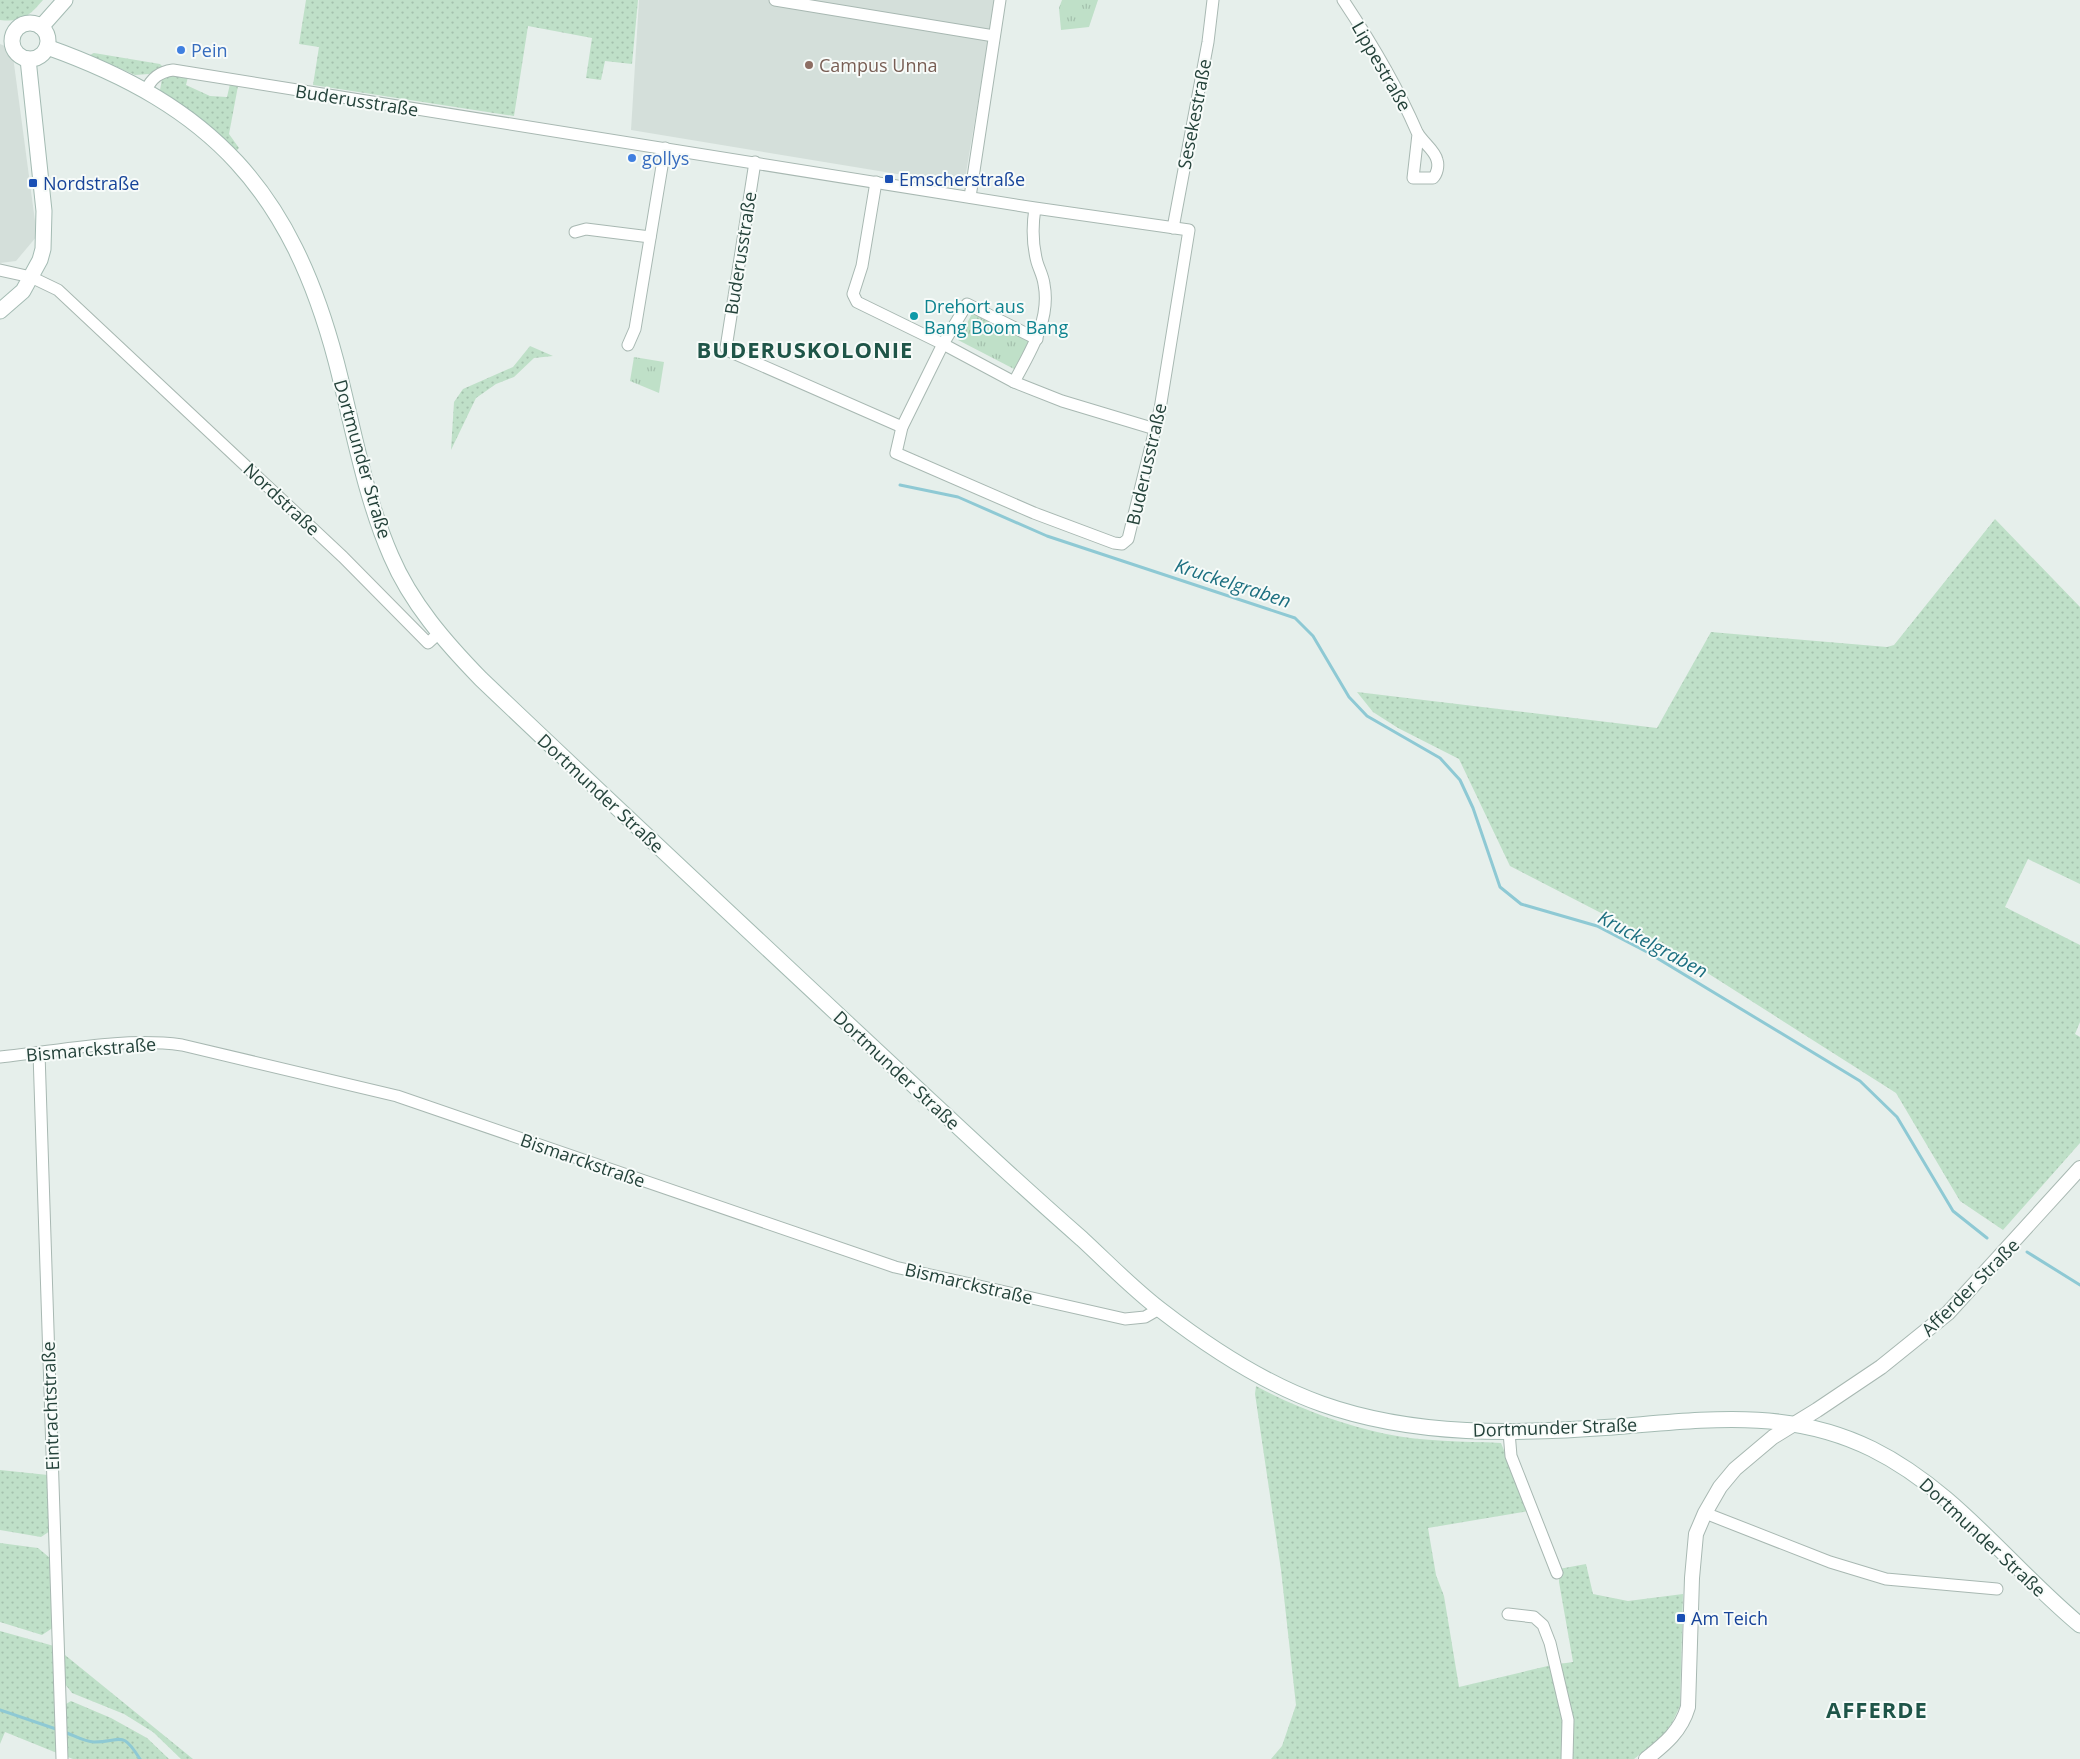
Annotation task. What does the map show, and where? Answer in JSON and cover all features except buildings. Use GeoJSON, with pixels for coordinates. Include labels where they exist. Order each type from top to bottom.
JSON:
{"type":"FeatureCollection","features":[{"type":"Feature","properties":{"kind":"main road"},"geometry":{"type":"LineString","coordinates":[[41,27],[65,0]]}},
{"type":"Feature","properties":{"kind":"main road"},"geometry":{"type":"LineString","coordinates":[[28,23],[41,27],[48,39],[47,47],[40,56],[28,59],[19,55],[14,50],[7,34],[28,23]]}},
{"type":"Feature","properties":{"kind":"main road","name":"Dortmunder Straße"},"geometry":{"type":"LineString","coordinates":[[47,47],[146,90],[182,112],[230,154],[255,182],[280,220],[315,294],[335,360],[374,511],[391,556],[409,590],[439,633],[480,679],[641,831],[989,1155],[1159,1309],[1223,1354],[1272,1382],[1322,1404],[1367,1417],[1459,1430],[1509,1432],[1610,1427],[1722,1418],[1774,1420],[1826,1431],[1861,1444],[1890,1458],[1923,1479],[2080,1625]]}},
{"type":"Feature","properties":{"kind":"main road"},"geometry":{"type":"LineString","coordinates":[[0,311],[23,291],[31,277],[40,260],[45,232],[28,59]]}},
{"type":"Feature","properties":{"kind":"street"},"geometry":{"type":"LineString","coordinates":[[775,0],[994,36]]}},
{"type":"Feature","properties":{"kind":"street"},"geometry":{"type":"LineString","coordinates":[[970,197],[1000,0]]}},
{"type":"Feature","properties":{"kind":"street","name":"Sesekestraße"},"geometry":{"type":"LineString","coordinates":[[1173,228],[1208,42],[1213,0]]}},
{"type":"Feature","properties":{"kind":"street","name":"Lippestraße"},"geometry":{"type":"LineString","coordinates":[[1343,0],[1374,49],[1412,119],[1418,134]]}},
{"type":"Feature","properties":{"kind":"street","name":"Buderusstraße"},"geometry":{"type":"LineString","coordinates":[[146,90],[150,82],[157,76],[173,70],[754,162],[1035,208],[1189,230],[1160,409],[1128,539],[1122,544],[1118,544],[1034,513],[896,453],[902,427],[731,352],[726,348],[754,162]]}},
{"type":"Feature","properties":{"kind":"street"},"geometry":{"type":"LineString","coordinates":[[628,345],[634,335],[665,148]]}},
{"type":"Feature","properties":{"kind":"street"},"geometry":{"type":"LineString","coordinates":[[876,182],[862,266],[854,294],[857,302],[943,344],[1014,382],[1062,401],[1155,429]]}},
{"type":"Feature","properties":{"kind":"street"},"geometry":{"type":"LineString","coordinates":[[1014,382],[1037,339],[1042,323],[1045,294],[1032,232],[1035,208]]}},
{"type":"Feature","properties":{"kind":"street"},"geometry":{"type":"LineString","coordinates":[[575,232],[586,229],[650,237]]}},
{"type":"Feature","properties":{"kind":"street","name":"Nordstraße"},"geometry":{"type":"LineString","coordinates":[[0,270],[31,277],[58,290],[343,557],[428,643],[439,633]]}},
{"type":"Feature","properties":{"kind":"street"},"geometry":{"type":"LineString","coordinates":[[902,427],[943,344],[967,304],[1037,339]]}},
{"type":"Feature","properties":{"kind":"street","name":"Bismarckstraße"},"geometry":{"type":"LineString","coordinates":[[0,1057],[134,1042],[159,1042],[182,1045],[397,1096],[896,1266],[1125,1319],[1145,1317],[1159,1309]]}},
{"type":"Feature","properties":{"kind":"street","name":"Eintrachtstraße"},"geometry":{"type":"LineString","coordinates":[[39,1053],[41,1166],[62,1759]]}},
{"type":"Feature","properties":{"kind":"street","name":"Afferder Straße"},"geometry":{"type":"LineString","coordinates":[[1646,1759],[1675,1734],[1685,1718],[1688,1707],[1692,1578],[1696,1534],[1705,1513],[1720,1487],[1735,1470],[1773,1437],[1881,1367],[1948,1314],[2080,1168]]}},
{"type":"Feature","properties":{"kind":"street"},"geometry":{"type":"LineString","coordinates":[[1509,1432],[1510,1456],[1557,1573]]}},
{"type":"Feature","properties":{"kind":"street"},"geometry":{"type":"LineString","coordinates":[[1705,1513],[1830,1562],[1886,1579],[1997,1589]]}},
{"type":"Feature","properties":{"kind":"street"},"geometry":{"type":"LineString","coordinates":[[1508,1614],[1534,1617],[1543,1625],[1550,1643],[1568,1720],[1567,1759]]}},
{"type":"Feature","properties":{"kind":"shaded area","name":"Campus Unna"},"geometry":{"type":"Polygon","coordinates":[[[639,0],[995,0],[964,185],[631,130],[639,0]]]}},
{"type":"Feature","properties":{"kind":"shaded area"},"geometry":{"type":"Polygon","coordinates":[[[0,44],[12,49],[37,236],[16,261],[0,263],[0,44]]]}},
{"type":"Feature","properties":{"kind":"green space"},"geometry":{"type":"Polygon","coordinates":[[[0,0],[43,0],[25,17],[8,21],[0,20],[0,0]]]}},
{"type":"Feature","properties":{"kind":"green space"},"geometry":{"type":"Polygon","coordinates":[[[306,0],[638,0],[632,64],[605,61],[601,80],[586,78],[592,38],[528,26],[514,116],[313,85],[319,47],[299,44],[306,0]]]}},
{"type":"Feature","properties":{"kind":"green space"},"geometry":{"type":"Polygon","coordinates":[[[1062,0],[1098,0],[1089,27],[1061,30],[1059,8],[1062,0]]]}},
{"type":"Feature","properties":{"kind":"green space"},"geometry":{"type":"Polygon","coordinates":[[[94,53],[160,64],[163,67],[149,74],[135,75],[90,55],[94,53]]]}},
{"type":"Feature","properties":{"kind":"green space"},"geometry":{"type":"Polygon","coordinates":[[[173,75],[188,77],[186,85],[210,96],[227,97],[230,84],[238,86],[229,134],[239,148],[236,151],[206,123],[160,90],[162,79],[173,75]]]}},
{"type":"Feature","properties":{"kind":"green space"},"geometry":{"type":"Polygon","coordinates":[[[974,310],[1030,340],[1014,369],[958,340],[974,310]]]}},
{"type":"Feature","properties":{"kind":"green space"},"geometry":{"type":"Polygon","coordinates":[[[530,346],[553,356],[534,358],[514,377],[496,384],[476,398],[451,450],[454,402],[463,389],[513,367],[530,346]]]}},
{"type":"Feature","properties":{"kind":"green space"},"geometry":{"type":"Polygon","coordinates":[[[634,357],[664,362],[659,393],[630,381],[634,357]]]}},
{"type":"Feature","properties":{"kind":"green space"},"geometry":{"type":"Polygon","coordinates":[[[1995,519],[2080,607],[2080,884],[2028,859],[2005,907],[2080,945],[2080,1022],[2075,1034],[2080,1037],[2080,1143],[2003,1230],[1960,1201],[1896,1093],[1665,946],[1510,866],[1459,759],[1398,728],[1373,712],[1357,692],[1657,728],[1711,632],[1887,647],[1894,645],[1995,519]]]}},
{"type":"Feature","properties":{"kind":"green space"},"geometry":{"type":"Polygon","coordinates":[[[1256,1386],[1319,1415],[1386,1434],[1429,1440],[1501,1443],[1529,1511],[1428,1528],[1436,1575],[1444,1596],[1459,1687],[1552,1665],[1564,1724],[1563,1759],[1271,1759],[1282,1746],[1296,1705],[1281,1570],[1255,1394],[1256,1386]]]}},
{"type":"Feature","properties":{"kind":"green space"},"geometry":{"type":"Polygon","coordinates":[[[0,1470],[48,1475],[50,1531],[41,1537],[0,1530],[0,1470]]]}},
{"type":"Feature","properties":{"kind":"green space"},"geometry":{"type":"Polygon","coordinates":[[[0,1543],[38,1548],[50,1558],[54,1627],[42,1635],[0,1622],[0,1543]]]}},
{"type":"Feature","properties":{"kind":"green space"},"geometry":{"type":"Polygon","coordinates":[[[1586,1564],[1593,1594],[1628,1601],[1683,1594],[1680,1706],[1672,1723],[1662,1737],[1634,1759],[1571,1759],[1559,1664],[1573,1662],[1559,1582],[1559,1569],[1586,1564]]]}},
{"type":"Feature","properties":{"kind":"green space"},"geometry":{"type":"Polygon","coordinates":[[[0,1631],[54,1646],[57,1753],[5,1732],[0,1744],[0,1631]]]}},
{"type":"Feature","properties":{"kind":"green space"},"geometry":{"type":"Polygon","coordinates":[[[65,1655],[193,1759],[181,1759],[153,1732],[124,1714],[72,1693],[65,1684],[65,1655]]]}},
{"type":"Feature","properties":{"kind":"green space"},"geometry":{"type":"Polygon","coordinates":[[[71,1701],[111,1718],[147,1738],[169,1759],[73,1759],[65,1756],[66,1704],[71,1701]]]}},
{"type":"Feature","properties":{"kind":"waterway","name":"Kruckelgraben"},"geometry":{"type":"LineString","coordinates":[[900,485],[958,497],[1047,536],[1295,618],[1313,636],[1349,697],[1367,716],[1440,758],[1460,780],[1473,808],[1500,887],[1521,904],[1597,926],[1647,952],[1860,1081],[1897,1117],[1953,1211],[1987,1238]]}},
{"type":"Feature","properties":{"kind":"waterway","name":"Kruckelgraben"},"geometry":{"type":"LineString","coordinates":[[2027,1252],[2080,1285]]}},
{"type":"Feature","properties":{"kind":"waterway"},"geometry":{"type":"LineString","coordinates":[[0,1710],[56,1729]]}},
{"type":"Feature","properties":{"kind":"waterway"},"geometry":{"type":"LineString","coordinates":[[67,1733],[91,1742],[124,1740],[140,1759]]}},
{"type":"Feature","properties":{"kind":"place","name":"Pein"},"geometry":{"type":"Point","coordinates":[181,50]}},
{"type":"Feature","properties":{"kind":"place","name":"Campus Unna"},"geometry":{"type":"Point","coordinates":[809,65]}},
{"type":"Feature","properties":{"kind":"place","name":"gollys"},"geometry":{"type":"Point","coordinates":[632,158]}},
{"type":"Feature","properties":{"kind":"place","name":"Emscherstraße"},"geometry":{"type":"Point","coordinates":[889,179]}},
{"type":"Feature","properties":{"kind":"place","name":"Nordstraße"},"geometry":{"type":"Point","coordinates":[33,183]}},
{"type":"Feature","properties":{"kind":"place","name":"Drehort aus Bang Boom Bang"},"geometry":{"type":"Point","coordinates":[914,316]}},
{"type":"Feature","properties":{"kind":"place","name":"Am Teich"},"geometry":{"type":"Point","coordinates":[1681,1618]}},
{"type":"Feature","properties":{"kind":"district","name":"BUDERUSKOLONIE"},"geometry":{"type":"Point","coordinates":[805,349]}},
{"type":"Feature","properties":{"kind":"district","name":"AFFERDE"},"geometry":{"type":"Point","coordinates":[1877,1709]}}]}
